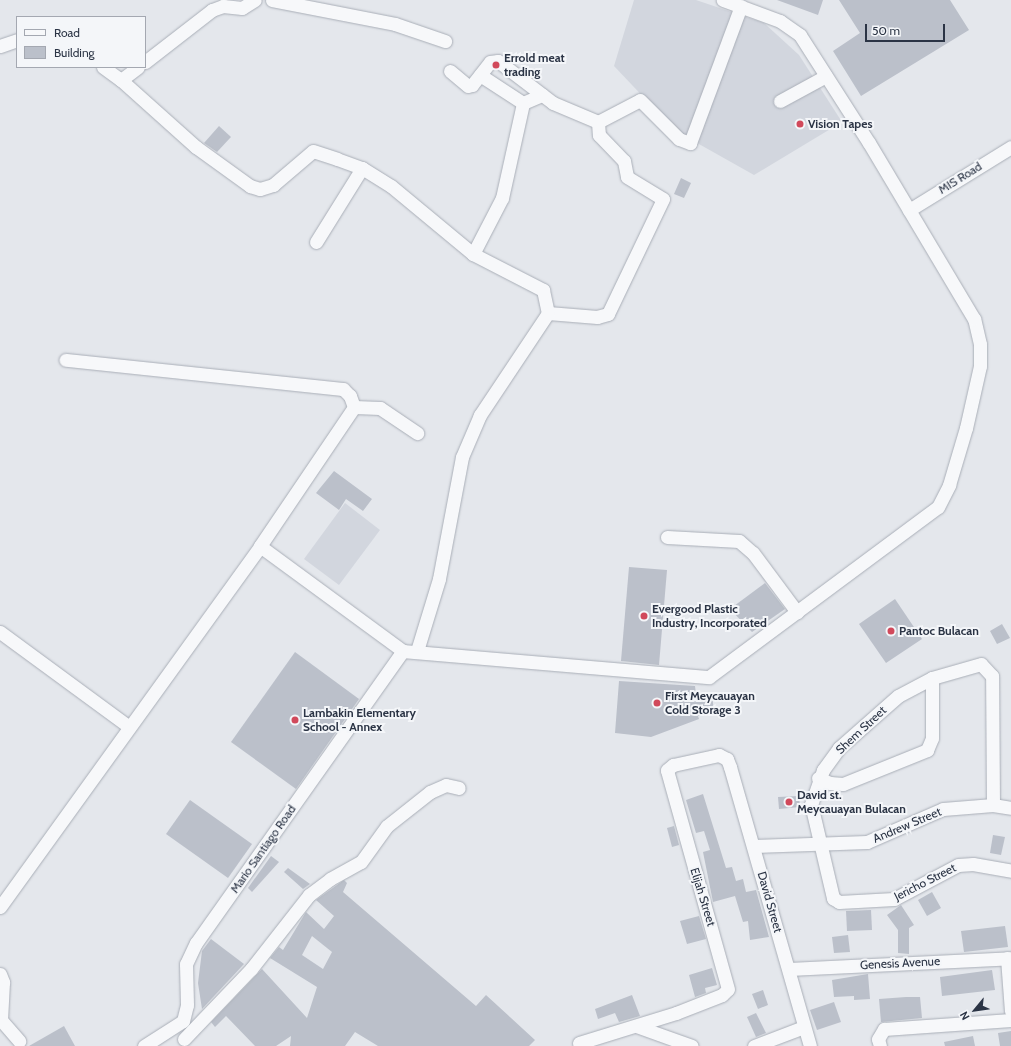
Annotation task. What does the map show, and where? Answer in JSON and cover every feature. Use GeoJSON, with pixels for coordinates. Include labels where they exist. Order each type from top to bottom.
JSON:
{"type":"FeatureCollection","features":[{"type":"Feature","properties":{"kind":"street"},"geometry":{"type":"LineString","coordinates":[[146,61],[212,10],[223,6],[242,8],[255,0]]}},
{"type":"Feature","properties":{"kind":"street"},"geometry":{"type":"LineString","coordinates":[[272,0],[395,24],[445,41]]}},
{"type":"Feature","properties":{"kind":"street"},"geometry":{"type":"LineString","coordinates":[[260,546],[403,651],[709,677],[938,507],[949,485],[966,428],[980,366],[978,333],[966,304],[826,76],[795,31],[780,21],[723,0]]}},
{"type":"Feature","properties":{"kind":"street"},"geometry":{"type":"LineString","coordinates":[[598,122],[640,100],[679,139],[690,143],[741,6]]}},
{"type":"Feature","properties":{"kind":"street"},"geometry":{"type":"LineString","coordinates":[[0,46],[16,40]]}},
{"type":"Feature","properties":{"kind":"street"},"geometry":{"type":"LineString","coordinates":[[450,71],[468,86],[480,75],[490,62],[498,61],[553,103],[598,122]]}},
{"type":"Feature","properties":{"kind":"street"},"geometry":{"type":"LineString","coordinates":[[104,68],[121,80],[219,166],[250,186],[260,189],[273,185],[313,151],[362,168],[391,186],[473,254],[537,284],[543,290],[548,313],[480,415],[462,457],[439,578],[417,652]]}},
{"type":"Feature","properties":{"kind":"street"},"geometry":{"type":"LineString","coordinates":[[121,80],[137,68]]}},
{"type":"Feature","properties":{"kind":"street"},"geometry":{"type":"LineString","coordinates":[[480,75],[523,103]]}},
{"type":"Feature","properties":{"kind":"street"},"geometry":{"type":"LineString","coordinates":[[780,101],[826,76]]}},
{"type":"Feature","properties":{"kind":"street"},"geometry":{"type":"LineString","coordinates":[[523,103],[542,95]]}},
{"type":"Feature","properties":{"kind":"street"},"geometry":{"type":"LineString","coordinates":[[473,254],[502,198],[523,103]]}},
{"type":"Feature","properties":{"kind":"street"},"geometry":{"type":"LineString","coordinates":[[548,313],[597,317],[608,314],[663,204],[659,194],[628,176],[624,161],[599,135],[598,122]]}},
{"type":"Feature","properties":{"kind":"street","name":"MIS Road"},"geometry":{"type":"LineString","coordinates":[[909,210],[1011,147]]}},
{"type":"Feature","properties":{"kind":"street"},"geometry":{"type":"LineString","coordinates":[[316,242],[362,168]]}},
{"type":"Feature","properties":{"kind":"street"},"geometry":{"type":"LineString","coordinates":[[66,360],[343,389],[350,396],[354,407]]}},
{"type":"Feature","properties":{"kind":"street"},"geometry":{"type":"LineString","coordinates":[[354,407],[380,408],[417,433]]}},
{"type":"Feature","properties":{"kind":"street"},"geometry":{"type":"LineString","coordinates":[[0,907],[128,726],[260,546],[354,407]]}},
{"type":"Feature","properties":{"kind":"street"},"geometry":{"type":"LineString","coordinates":[[667,537],[739,541],[753,554],[797,612]]}},
{"type":"Feature","properties":{"kind":"street"},"geometry":{"type":"LineString","coordinates":[[0,632],[128,726]]}},
{"type":"Feature","properties":{"kind":"street","name":"Mario Santiago Road"},"geometry":{"type":"LineString","coordinates":[[144,1046],[174,1028],[186,1015],[186,964],[196,943],[403,651]]}},
{"type":"Feature","properties":{"kind":"street","name":"Shem Street"},"geometry":{"type":"LineString","coordinates":[[839,902],[833,898],[811,804],[818,778],[840,748],[859,728],[898,696],[932,678],[971,665],[981,664],[988,669],[992,676],[993,805]]}},
{"type":"Feature","properties":{"kind":"street"},"geometry":{"type":"LineString","coordinates":[[818,778],[830,784],[843,784],[927,750],[932,738],[932,678]]}},
{"type":"Feature","properties":{"kind":"street","name":"Elijah Street"},"geometry":{"type":"LineString","coordinates":[[579,1043],[636,1026],[722,995],[728,989],[667,770],[672,765],[720,754],[727,759]]}},
{"type":"Feature","properties":{"kind":"street","name":"David Street"},"geometry":{"type":"LineString","coordinates":[[727,759],[754,846],[810,1046]]}},
{"type":"Feature","properties":{"kind":"street"},"geometry":{"type":"LineString","coordinates":[[174,1028],[188,1042],[256,963],[309,895],[330,878],[361,862],[387,826],[430,792],[446,785],[459,788]]}},
{"type":"Feature","properties":{"kind":"street","name":"Andrew Street"},"geometry":{"type":"LineString","coordinates":[[754,846],[867,842],[943,809],[993,805],[1011,808]]}},
{"type":"Feature","properties":{"kind":"street","name":"Jericho Street"},"geometry":{"type":"LineString","coordinates":[[839,902],[894,899],[958,865],[973,864],[1011,871]]}},
{"type":"Feature","properties":{"kind":"street"},"geometry":{"type":"LineString","coordinates":[[1009,958],[1011,1011]]}},
{"type":"Feature","properties":{"kind":"street","name":"Genesis Avenue"},"geometry":{"type":"LineString","coordinates":[[789,969],[1009,958]]}},
{"type":"Feature","properties":{"kind":"street"},"geometry":{"type":"LineString","coordinates":[[0,974],[3,982],[1,1020],[19,1041]]}},
{"type":"Feature","properties":{"kind":"street"},"geometry":{"type":"LineString","coordinates":[[880,1046],[878,1039],[884,1029],[1011,1020]]}},
{"type":"Feature","properties":{"kind":"street"},"geometry":{"type":"LineString","coordinates":[[636,1026],[692,1046]]}},
{"type":"Feature","properties":{"kind":"street"},"geometry":{"type":"LineString","coordinates":[[754,1046],[804,1027]]}},
{"type":"Feature","properties":{"kind":"shaded area"},"geometry":{"type":"Polygon","coordinates":[[[634,0],[696,0],[764,23],[799,55],[842,122],[754,175],[690,139],[668,123],[614,66],[634,0]]]}},
{"type":"Feature","properties":{"kind":"shaded area"},"geometry":{"type":"Polygon","coordinates":[[[345,503],[380,530],[339,585],[304,559],[345,503]]]}},
{"type":"Feature","properties":{"kind":"building"},"geometry":{"type":"Polygon","coordinates":[[[777,0],[823,0],[818,15],[777,0]]]}},
{"type":"Feature","properties":{"kind":"building"},"geometry":{"type":"Polygon","coordinates":[[[839,0],[950,0],[969,30],[861,96],[833,51],[860,33],[839,0]]]}},
{"type":"Feature","properties":{"kind":"building"},"geometry":{"type":"Polygon","coordinates":[[[219,126],[231,137],[217,152],[204,143],[219,126]]]}},
{"type":"Feature","properties":{"kind":"building"},"geometry":{"type":"Polygon","coordinates":[[[681,178],[691,183],[684,198],[674,194],[681,178]]]}},
{"type":"Feature","properties":{"kind":"building"},"geometry":{"type":"Polygon","coordinates":[[[334,471],[372,499],[363,511],[346,499],[339,510],[316,493],[334,471]]]}},
{"type":"Feature","properties":{"kind":"building","name":"Evergood Plastic Industry, Incorporated"},"geometry":{"type":"Polygon","coordinates":[[[629,567],[667,570],[659,665],[621,661],[629,567]]]}},
{"type":"Feature","properties":{"kind":"building"},"geometry":{"type":"Polygon","coordinates":[[[765,583],[785,609],[752,632],[730,609],[765,583]]]}},
{"type":"Feature","properties":{"kind":"building","name":"Pantoc Bulacan"},"geometry":{"type":"Polygon","coordinates":[[[895,599],[922,639],[886,663],[859,624],[895,599]]]}},
{"type":"Feature","properties":{"kind":"building"},"geometry":{"type":"Polygon","coordinates":[[[1002,624],[1010,638],[997,644],[990,631],[1002,624]]]}},
{"type":"Feature","properties":{"kind":"building","name":"Lambakin Elementary School - Annex"},"geometry":{"type":"Polygon","coordinates":[[[295,652],[359,699],[296,789],[231,742],[295,652]]]}},
{"type":"Feature","properties":{"kind":"building","name":"First Meycauayan Cold Storage 3"},"geometry":{"type":"Polygon","coordinates":[[[619,681],[695,686],[696,694],[712,692],[714,714],[698,716],[699,719],[651,737],[615,733],[619,681]]]}},
{"type":"Feature","properties":{"kind":"building"},"geometry":{"type":"Polygon","coordinates":[[[703,794],[726,868],[732,867],[736,881],[743,879],[746,892],[756,890],[769,937],[750,940],[748,921],[743,922],[735,896],[713,902],[703,852],[710,850],[704,831],[696,833],[686,800],[703,794]]]}},
{"type":"Feature","properties":{"kind":"building","name":"David st. Meycauayan Bulacan"},"geometry":{"type":"Polygon","coordinates":[[[799,796],[800,807],[779,809],[778,797],[799,796]]]}},
{"type":"Feature","properties":{"kind":"building"},"geometry":{"type":"Polygon","coordinates":[[[190,800],[252,844],[228,878],[166,834],[190,800]]]}},
{"type":"Feature","properties":{"kind":"building"},"geometry":{"type":"Polygon","coordinates":[[[674,826],[679,845],[672,847],[667,828],[674,826]]]}},
{"type":"Feature","properties":{"kind":"building"},"geometry":{"type":"Polygon","coordinates":[[[993,835],[1005,837],[1001,855],[990,853],[993,835]]]}},
{"type":"Feature","properties":{"kind":"building"},"geometry":{"type":"Polygon","coordinates":[[[271,856],[279,862],[252,892],[248,888],[271,856]]]}},
{"type":"Feature","properties":{"kind":"building"},"geometry":{"type":"Polygon","coordinates":[[[288,868],[310,884],[303,889],[284,872],[288,868]]]}},
{"type":"Feature","properties":{"kind":"building"},"geometry":{"type":"Polygon","coordinates":[[[344,880],[347,883],[343,892],[476,1006],[486,995],[535,1040],[529,1046],[378,1046],[355,1032],[345,1046],[290,1046],[291,1036],[276,1046],[255,1046],[226,1016],[215,1027],[211,1022],[262,969],[307,1018],[317,987],[270,958],[279,947],[283,950],[306,912],[324,929],[334,916],[316,900],[344,880]],[[312,936],[302,955],[323,969],[332,952],[312,936]]]}},
{"type":"Feature","properties":{"kind":"building"},"geometry":{"type":"Polygon","coordinates":[[[932,892],[941,908],[927,916],[918,900],[932,892]]]}},
{"type":"Feature","properties":{"kind":"building"},"geometry":{"type":"Polygon","coordinates":[[[901,905],[914,925],[909,928],[909,954],[898,953],[898,930],[887,915],[901,905]]]}},
{"type":"Feature","properties":{"kind":"building"},"geometry":{"type":"Polygon","coordinates":[[[871,910],[872,930],[847,931],[846,911],[871,910]]]}},
{"type":"Feature","properties":{"kind":"building"},"geometry":{"type":"Polygon","coordinates":[[[699,916],[706,939],[687,944],[680,921],[699,916]]]}},
{"type":"Feature","properties":{"kind":"building"},"geometry":{"type":"Polygon","coordinates":[[[1005,926],[1008,947],[964,952],[961,931],[1005,926]]]}},
{"type":"Feature","properties":{"kind":"building"},"geometry":{"type":"Polygon","coordinates":[[[848,935],[850,952],[834,953],[832,937],[848,935]]]}},
{"type":"Feature","properties":{"kind":"building"},"geometry":{"type":"Polygon","coordinates":[[[211,939],[244,964],[202,1009],[198,983],[202,951],[211,939]]]}},
{"type":"Feature","properties":{"kind":"building"},"geometry":{"type":"Polygon","coordinates":[[[712,968],[717,985],[705,988],[706,993],[695,997],[689,975],[712,968]]]}},
{"type":"Feature","properties":{"kind":"building"},"geometry":{"type":"Polygon","coordinates":[[[992,970],[995,990],[942,996],[940,977],[992,970]]]}},
{"type":"Feature","properties":{"kind":"building"},"geometry":{"type":"Polygon","coordinates":[[[868,974],[870,999],[854,1000],[854,996],[834,997],[832,980],[868,974]]]}},
{"type":"Feature","properties":{"kind":"building"},"geometry":{"type":"Polygon","coordinates":[[[763,990],[768,1005],[758,1009],[752,994],[763,990]]]}},
{"type":"Feature","properties":{"kind":"building"},"geometry":{"type":"Polygon","coordinates":[[[632,995],[640,1016],[619,1022],[615,1013],[598,1019],[595,1009],[632,995]]]}},
{"type":"Feature","properties":{"kind":"building"},"geometry":{"type":"Polygon","coordinates":[[[920,997],[922,1018],[881,1022],[879,999],[920,997]]]}},
{"type":"Feature","properties":{"kind":"building"},"geometry":{"type":"Polygon","coordinates":[[[834,1002],[841,1022],[817,1030],[810,1010],[834,1002]]]}},
{"type":"Feature","properties":{"kind":"building"},"geometry":{"type":"Polygon","coordinates":[[[756,1013],[766,1033],[756,1037],[747,1017],[756,1013]]]}},
{"type":"Feature","properties":{"kind":"building"},"geometry":{"type":"Polygon","coordinates":[[[64,1026],[75,1046],[29,1046],[64,1026]]]}},
{"type":"Feature","properties":{"kind":"building"},"geometry":{"type":"Polygon","coordinates":[[[1011,1031],[1011,1046],[1000,1046],[998,1033],[1011,1031]]]}},
{"type":"Feature","properties":{"kind":"building"},"geometry":{"type":"Polygon","coordinates":[[[973,1036],[975,1046],[945,1046],[944,1042],[973,1036]]]}},
{"type":"Feature","properties":{"kind":"place","name":"Errold meat trading"},"geometry":{"type":"Point","coordinates":[496,65]}},
{"type":"Feature","properties":{"kind":"place","name":"Vision Tapes"},"geometry":{"type":"Point","coordinates":[800,124]}},
{"type":"Feature","properties":{"kind":"place","name":"Evergood Plastic Industry, Incorporated"},"geometry":{"type":"Point","coordinates":[644,616]}},
{"type":"Feature","properties":{"kind":"place","name":"Pantoc Bulacan"},"geometry":{"type":"Point","coordinates":[891,631]}},
{"type":"Feature","properties":{"kind":"place","name":"First Meycauayan Cold Storage 3"},"geometry":{"type":"Point","coordinates":[657,703]}},
{"type":"Feature","properties":{"kind":"place","name":"Lambakin Elementary School - Annex"},"geometry":{"type":"Point","coordinates":[295,720]}},
{"type":"Feature","properties":{"kind":"place","name":"David st. Meycauayan Bulacan"},"geometry":{"type":"Point","coordinates":[789,802]}}]}
